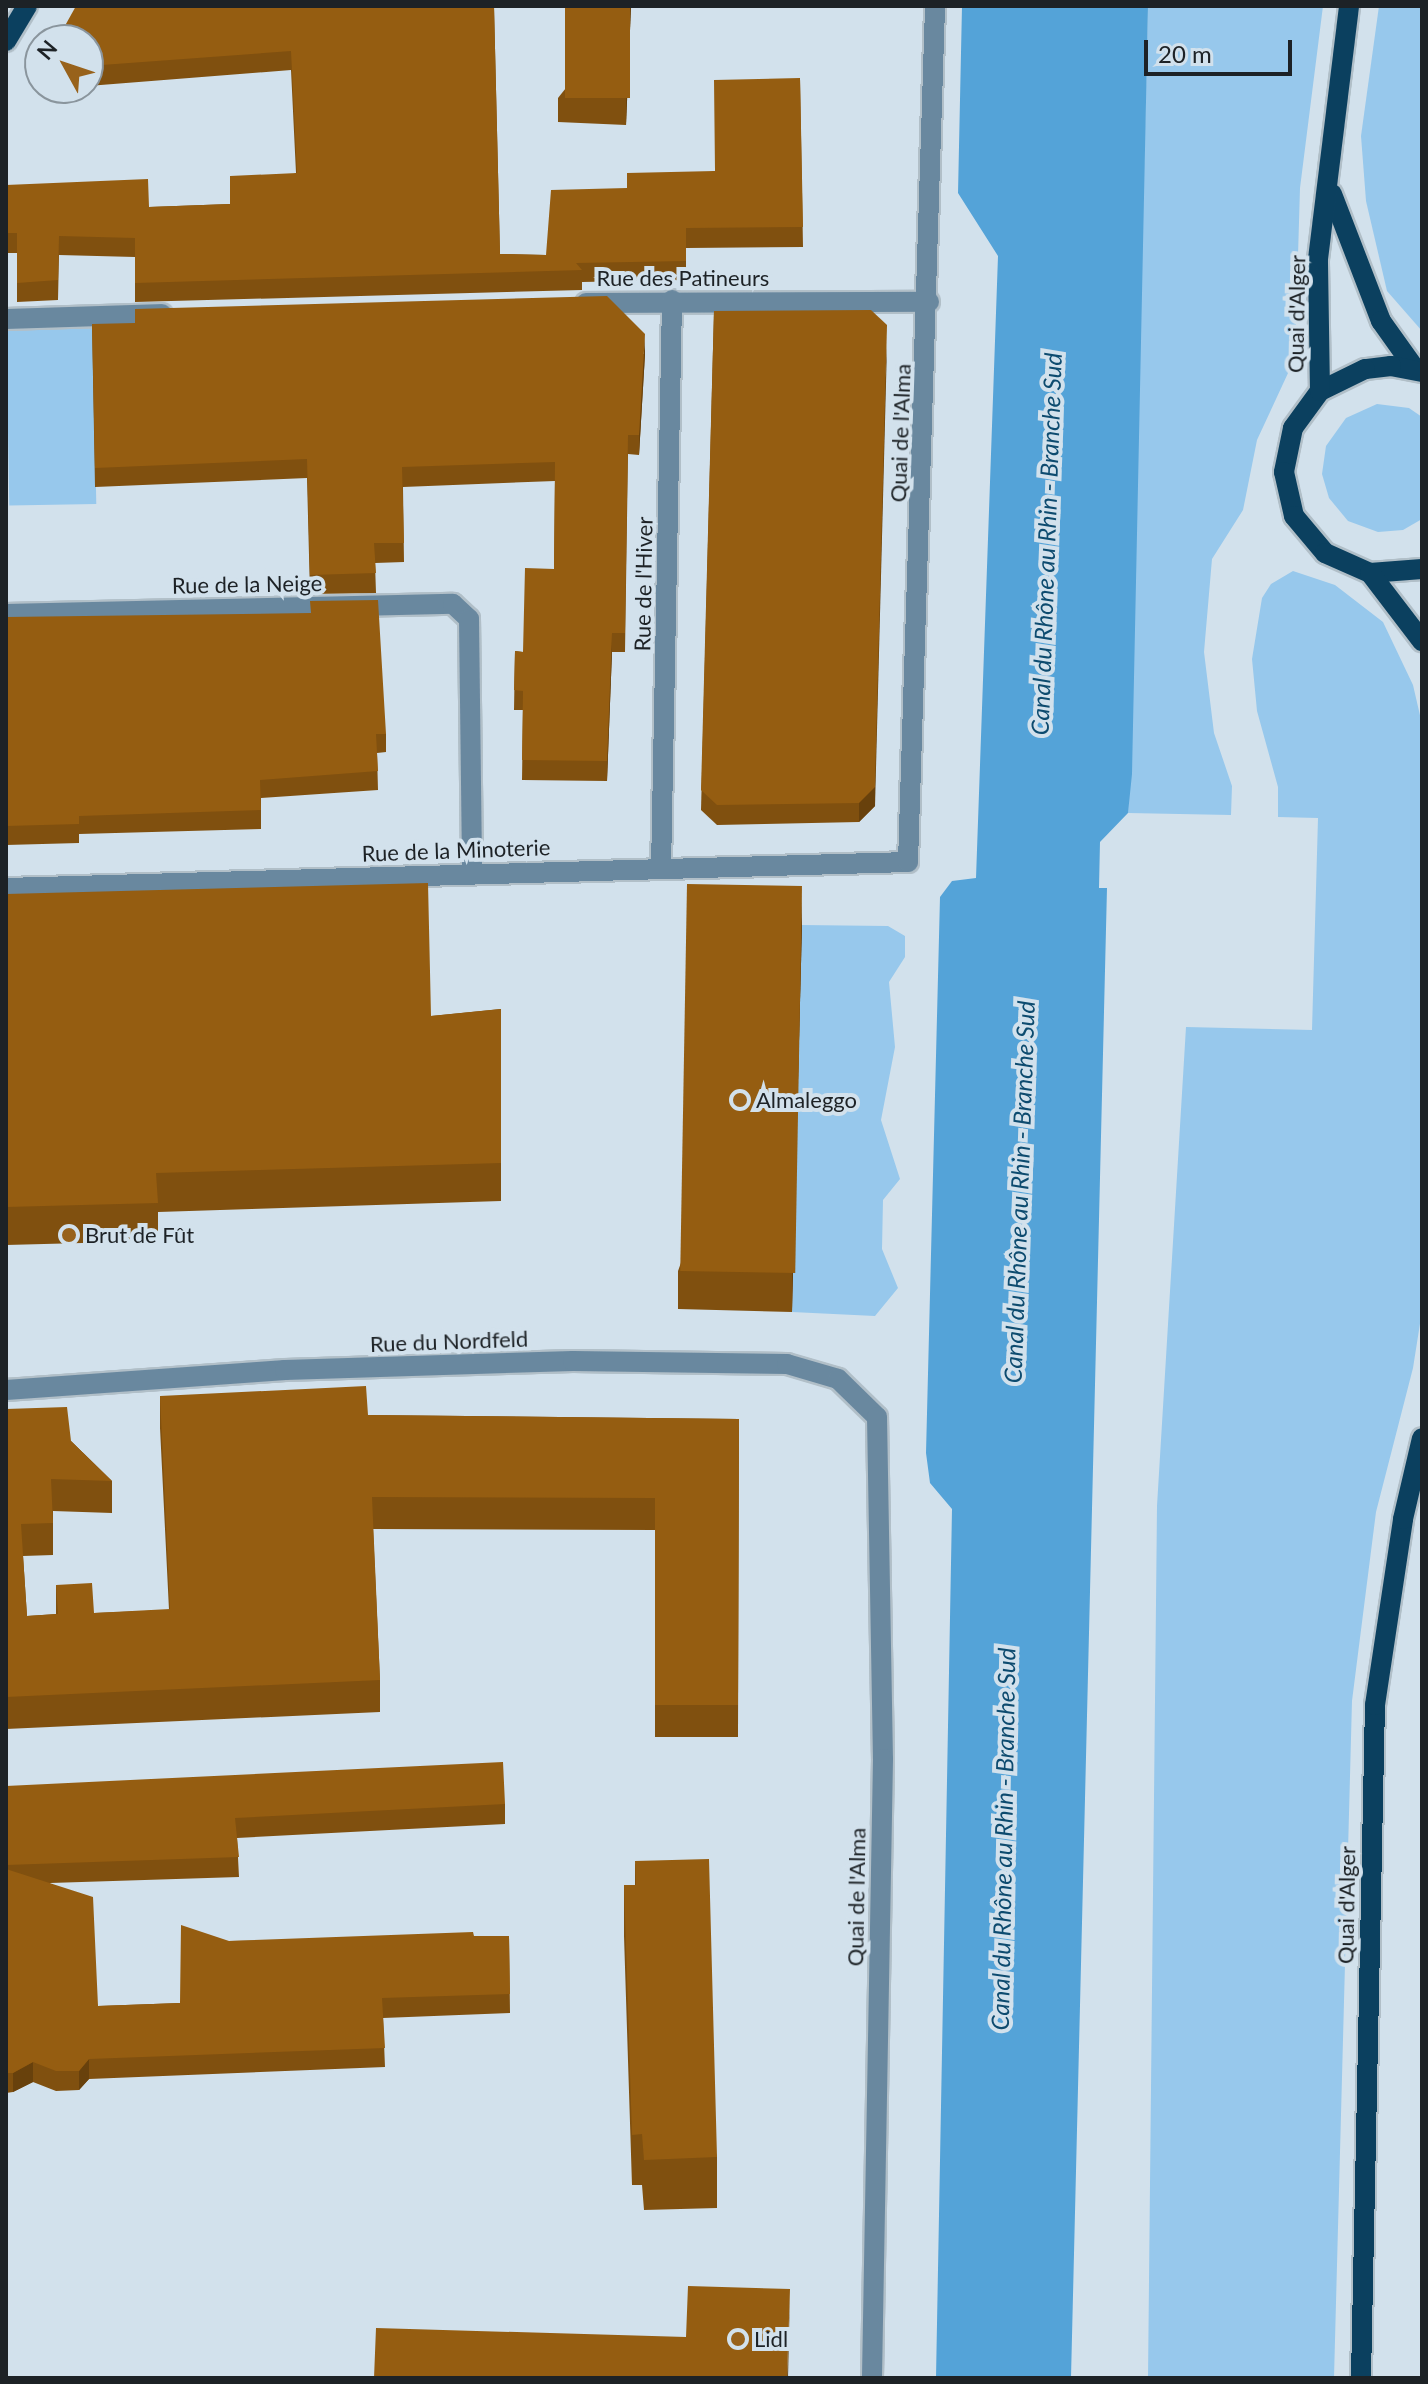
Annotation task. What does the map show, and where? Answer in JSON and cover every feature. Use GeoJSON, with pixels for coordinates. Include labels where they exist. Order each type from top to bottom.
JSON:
{"type":"FeatureCollection","features":[{"type":"Feature","properties":{"kind":"main road"},"geometry":{"type":"LineString","coordinates":[[6,41],[27,6]]}},
{"type":"Feature","properties":{"kind":"main road","name":"Quai d'Alger"},"geometry":{"type":"LineString","coordinates":[[1320,391],[1318,259],[1330,190],[1333,127],[1349,6]]}},
{"type":"Feature","properties":{"kind":"main road","name":"Quai d'Alger"},"geometry":{"type":"LineString","coordinates":[[1330,190],[1381,321],[1419,371]]}},
{"type":"Feature","properties":{"kind":"main road","name":"Quai d'Alger"},"geometry":{"type":"LineString","coordinates":[[1419,371],[1365,369],[1320,391],[1305,408],[1286,449],[1287,494],[1301,526],[1325,553],[1370,573],[1422,569]]}},
{"type":"Feature","properties":{"kind":"main road","name":"Quai d'Alger"},"geometry":{"type":"LineString","coordinates":[[1370,573],[1422,641]]}},
{"type":"Feature","properties":{"kind":"main road","name":"Quai d'Alger"},"geometry":{"type":"LineString","coordinates":[[1361,2378],[1375,1705],[1403,1519],[1422,1438]]}},
{"type":"Feature","properties":{"kind":"street","name":"Quai de l'Alma"},"geometry":{"type":"LineString","coordinates":[[908,862],[929,302],[935,6]]}},
{"type":"Feature","properties":{"kind":"street","name":"Rue des Patineurs"},"geometry":{"type":"LineString","coordinates":[[562,303],[672,300],[929,302]]}},
{"type":"Feature","properties":{"kind":"street","name":"Rue de l'Hiver"},"geometry":{"type":"LineString","coordinates":[[661,869],[672,300]]}},
{"type":"Feature","properties":{"kind":"street"},"geometry":{"type":"LineString","coordinates":[[6,319],[187,314]]}},
{"type":"Feature","properties":{"kind":"street","name":"Rue de la Neige"},"geometry":{"type":"LineString","coordinates":[[6,614],[453,604],[469,619],[472,874]]}},
{"type":"Feature","properties":{"kind":"street","name":"Rue de la Minoterie"},"geometry":{"type":"LineString","coordinates":[[6,888],[908,862]]}},
{"type":"Feature","properties":{"kind":"street","name":"Rue du Nordfeld"},"geometry":{"type":"LineString","coordinates":[[6,1390],[285,1370],[573,1361],[787,1364],[838,1379],[877,1417]]}},
{"type":"Feature","properties":{"kind":"street","name":"Quai de l'Alma"},"geometry":{"type":"LineString","coordinates":[[872,2378],[883,1759],[877,1417]]}},
{"type":"Feature","properties":{"kind":"shaded area"},"geometry":{"type":"Polygon","coordinates":[[[1148,6],[1323,6],[1300,188],[1295,358],[1257,440],[1243,510],[1212,559],[1204,652],[1214,733],[1232,786],[1231,815],[1128,813],[1148,6]]]}},
{"type":"Feature","properties":{"kind":"shaded area"},"geometry":{"type":"Polygon","coordinates":[[[1379,6],[1422,6],[1422,331],[1387,291],[1366,201],[1361,136],[1379,6]]]}},
{"type":"Feature","properties":{"kind":"shaded area"},"geometry":{"type":"Polygon","coordinates":[[[93,316],[96,504],[9,505],[6,318],[93,316]]]}},
{"type":"Feature","properties":{"kind":"shaded area"},"geometry":{"type":"Polygon","coordinates":[[[1377,404],[1409,408],[1422,417],[1422,519],[1403,530],[1378,532],[1348,521],[1329,498],[1322,474],[1326,446],[1346,418],[1377,404]]]}},
{"type":"Feature","properties":{"kind":"shaded area"},"geometry":{"type":"Polygon","coordinates":[[[1293,571],[1335,585],[1383,622],[1413,685],[1422,724],[1422,1311],[1413,1368],[1376,1512],[1352,1701],[1334,2378],[1148,2378],[1157,1506],[1186,1027],[1312,1030],[1318,818],[1278,817],[1278,787],[1257,711],[1252,659],[1262,598],[1271,584],[1293,571]]]}},
{"type":"Feature","properties":{"kind":"shaded area"},"geometry":{"type":"Polygon","coordinates":[[[801,925],[888,926],[905,936],[905,957],[889,982],[895,1047],[881,1120],[900,1179],[883,1200],[882,1249],[898,1288],[875,1316],[792,1312],[801,925]]]}},
{"type":"Feature","properties":{"kind":"water","name":"Canal du Rhône au Rhin - Branche Sud"},"geometry":{"type":"Polygon","coordinates":[[[962,6],[1148,6],[1132,774],[1128,813],[1100,842],[1099,888],[1107,888],[1071,2378],[936,2378],[952,1509],[930,1483],[926,1453],[940,897],[952,881],[976,878],[998,256],[958,193],[962,6]]]}},
{"type":"Feature","properties":{"kind":"building"},"geometry":{"type":"Polygon","coordinates":[[[76,6],[494,6],[500,254],[546,255],[551,190],[627,188],[627,173],[715,171],[714,80],[800,78],[803,227],[686,228],[686,261],[576,263],[582,270],[135,283],[135,238],[59,236],[58,280],[17,283],[17,233],[6,233],[6,185],[148,179],[149,207],[230,204],[230,176],[297,173],[291,51],[104,65],[104,24],[66,24],[76,6]]]}},
{"type":"Feature","properties":{"kind":"building"},"geometry":{"type":"Polygon","coordinates":[[[565,6],[630,6],[630,98],[565,98],[565,6]]]}},
{"type":"Feature","properties":{"kind":"building"},"geometry":{"type":"Polygon","coordinates":[[[607,296],[645,334],[639,435],[628,435],[625,633],[612,633],[607,761],[522,760],[523,691],[514,690],[515,651],[523,652],[525,568],[554,569],[555,462],[402,467],[404,543],[374,543],[376,573],[310,575],[307,459],[95,468],[92,324],[135,323],[135,309],[607,296]]]}},
{"type":"Feature","properties":{"kind":"building"},"geometry":{"type":"Polygon","coordinates":[[[871,310],[887,325],[875,787],[859,803],[717,805],[701,790],[714,311],[871,310]]]}},
{"type":"Feature","properties":{"kind":"building"},"geometry":{"type":"Polygon","coordinates":[[[378,600],[386,734],[376,734],[378,771],[260,780],[261,810],[79,816],[79,824],[6,826],[6,617],[311,613],[310,601],[378,600]]]}},
{"type":"Feature","properties":{"kind":"building"},"geometry":{"type":"Polygon","coordinates":[[[428,883],[431,1016],[501,1009],[501,1163],[156,1173],[158,1203],[6,1207],[6,894],[428,883]]]}},
{"type":"Feature","properties":{"kind":"building","name":"Almaleggo"},"geometry":{"type":"Polygon","coordinates":[[[687,884],[802,886],[795,1273],[680,1271],[687,884]]]}},
{"type":"Feature","properties":{"kind":"building"},"geometry":{"type":"Polygon","coordinates":[[[366,1386],[368,1415],[739,1419],[738,1705],[655,1705],[655,1498],[372,1497],[380,1680],[6,1697],[6,1409],[67,1407],[71,1441],[112,1481],[51,1479],[53,1523],[21,1524],[27,1616],[58,1614],[56,1585],[92,1583],[94,1613],[170,1609],[160,1396],[366,1386]]]}},
{"type":"Feature","properties":{"kind":"building"},"geometry":{"type":"Polygon","coordinates":[[[503,1762],[505,1804],[235,1818],[239,1857],[6,1865],[6,1786],[503,1762]]]}},
{"type":"Feature","properties":{"kind":"building"},"geometry":{"type":"Polygon","coordinates":[[[709,1859],[717,2157],[644,2160],[642,2134],[632,2135],[624,1885],[636,1885],[635,1861],[709,1859]]]}},
{"type":"Feature","properties":{"kind":"building"},"geometry":{"type":"Polygon","coordinates":[[[6,1869],[93,1897],[98,2006],[180,2003],[181,1925],[229,1941],[473,1932],[474,1936],[509,1936],[510,1994],[382,1998],[385,2048],[89,2059],[79,2071],[56,2071],[33,2062],[13,2073],[6,2073],[6,1869]]]}},
{"type":"Feature","properties":{"kind":"building"},"geometry":{"type":"Polygon","coordinates":[[[688,2286],[790,2289],[787,2378],[374,2378],[376,2328],[686,2337],[688,2286]]]}},
{"type":"Feature","properties":{"kind":"place","name":"Almaleggo"},"geometry":{"type":"Point","coordinates":[740,1100]}},
{"type":"Feature","properties":{"kind":"place","name":"Brut de Fût"},"geometry":{"type":"Point","coordinates":[69,1235]}},
{"type":"Feature","properties":{"kind":"place","name":"Lidl"},"geometry":{"type":"Point","coordinates":[738,2339]}}]}
